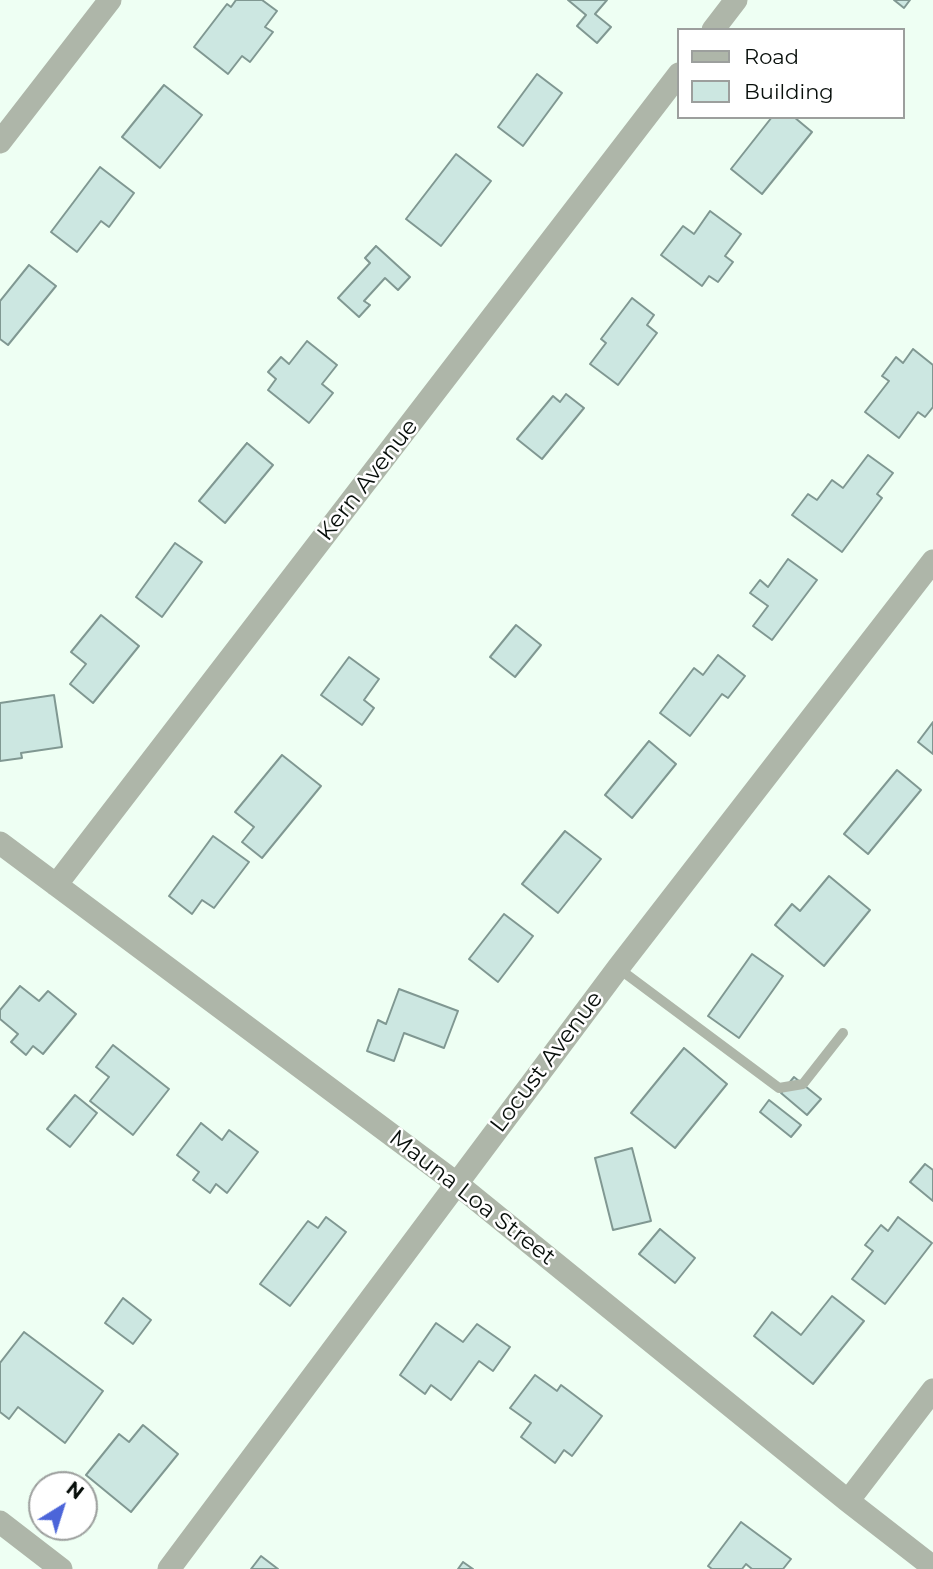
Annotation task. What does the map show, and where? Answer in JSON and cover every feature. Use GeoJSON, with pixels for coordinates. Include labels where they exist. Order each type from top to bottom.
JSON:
{"type":"FeatureCollection","features":[{"type":"Feature","properties":{"kind":"street"},"geometry":{"type":"LineString","coordinates":[[0,142],[110,0]]}},
{"type":"Feature","properties":{"kind":"street"},"geometry":{"type":"LineString","coordinates":[[715,28],[736,0]]}},
{"type":"Feature","properties":{"kind":"street","name":"Kern Avenue"},"geometry":{"type":"LineString","coordinates":[[56,886],[678,75]]}},
{"type":"Feature","properties":{"kind":"street","name":"Locust Avenue"},"geometry":{"type":"LineString","coordinates":[[169,1569],[618,968],[933,561]]}},
{"type":"Feature","properties":{"kind":"street","name":"Mauna Loa Street"},"geometry":{"type":"LineString","coordinates":[[0,843],[456,1183],[933,1567]]}},
{"type":"Feature","properties":{"kind":"street"},"geometry":{"type":"LineString","coordinates":[[848,1501],[933,1390]]}},
{"type":"Feature","properties":{"kind":"street"},"geometry":{"type":"LineString","coordinates":[[0,1522],[61,1569]]}},
{"type":"Feature","properties":{"kind":"lane"},"geometry":{"type":"LineString","coordinates":[[618,968],[779,1088],[803,1084],[843,1033]]}},
{"type":"Feature","properties":{"kind":"building"},"geometry":{"type":"Polygon","coordinates":[[[236,0],[262,0],[277,11],[265,27],[273,32],[250,62],[242,56],[228,74],[194,47],[227,4],[231,7],[236,0]]]}},
{"type":"Feature","properties":{"kind":"building"},"geometry":{"type":"Polygon","coordinates":[[[568,0],[607,0],[595,14],[611,27],[597,43],[577,26],[586,15],[568,0]]]}},
{"type":"Feature","properties":{"kind":"building"},"geometry":{"type":"Polygon","coordinates":[[[894,0],[910,0],[904,8],[894,0]]]}},
{"type":"Feature","properties":{"kind":"building"},"geometry":{"type":"Polygon","coordinates":[[[537,74],[562,93],[523,146],[498,127],[537,74]]]}},
{"type":"Feature","properties":{"kind":"building"},"geometry":{"type":"Polygon","coordinates":[[[164,85],[202,115],[160,168],[122,137],[164,85]]]}},
{"type":"Feature","properties":{"kind":"building"},"geometry":{"type":"Polygon","coordinates":[[[770,119],[796,119],[812,132],[762,194],[731,169],[770,119]]]}},
{"type":"Feature","properties":{"kind":"building"},"geometry":{"type":"Polygon","coordinates":[[[456,154],[491,181],[441,246],[406,219],[456,154]]]}},
{"type":"Feature","properties":{"kind":"building"},"geometry":{"type":"Polygon","coordinates":[[[100,167],[134,193],[109,227],[101,221],[77,252],[51,232],[100,167]]]}},
{"type":"Feature","properties":{"kind":"building"},"geometry":{"type":"Polygon","coordinates":[[[710,211],[741,234],[725,256],[733,262],[718,282],[709,276],[702,286],[661,255],[683,226],[694,234],[710,211]]]}},
{"type":"Feature","properties":{"kind":"building"},"geometry":{"type":"Polygon","coordinates":[[[376,246],[410,277],[398,290],[385,278],[364,301],[370,305],[359,317],[338,298],[370,263],[365,258],[376,246]]]}},
{"type":"Feature","properties":{"kind":"building"},"geometry":{"type":"Polygon","coordinates":[[[29,265],[56,286],[8,345],[0,339],[0,301],[29,265]]]}},
{"type":"Feature","properties":{"kind":"building"},"geometry":{"type":"Polygon","coordinates":[[[632,298],[654,315],[647,325],[657,333],[618,385],[590,364],[606,343],[601,339],[632,298]]]}},
{"type":"Feature","properties":{"kind":"building"},"geometry":{"type":"Polygon","coordinates":[[[307,341],[337,365],[322,384],[333,393],[309,423],[268,390],[276,379],[268,372],[281,357],[289,364],[307,341]]]}},
{"type":"Feature","properties":{"kind":"building"},"geometry":{"type":"Polygon","coordinates":[[[913,349],[933,365],[933,407],[925,417],[918,412],[899,438],[865,412],[889,381],[882,376],[896,357],[903,363],[913,349]]]}},
{"type":"Feature","properties":{"kind":"building"},"geometry":{"type":"Polygon","coordinates":[[[566,394],[584,408],[542,459],[517,439],[553,396],[560,402],[566,394]]]}},
{"type":"Feature","properties":{"kind":"building"},"geometry":{"type":"Polygon","coordinates":[[[247,443],[273,465],[225,523],[199,501],[247,443]]]}},
{"type":"Feature","properties":{"kind":"building"},"geometry":{"type":"Polygon","coordinates":[[[868,455],[893,473],[877,494],[882,498],[842,552],[792,515],[808,494],[817,500],[832,480],[843,488],[868,455]]]}},
{"type":"Feature","properties":{"kind":"building"},"geometry":{"type":"Polygon","coordinates":[[[175,543],[202,562],[162,617],[136,597],[175,543]]]}},
{"type":"Feature","properties":{"kind":"building"},"geometry":{"type":"Polygon","coordinates":[[[788,559],[817,580],[772,640],[753,626],[768,606],[750,593],[760,580],[768,587],[788,559]]]}},
{"type":"Feature","properties":{"kind":"building"},"geometry":{"type":"Polygon","coordinates":[[[101,615],[139,646],[93,703],[70,684],[86,664],[71,652],[101,615]]]}},
{"type":"Feature","properties":{"kind":"building"},"geometry":{"type":"Polygon","coordinates":[[[516,625],[541,645],[515,677],[490,657],[516,625]]]}},
{"type":"Feature","properties":{"kind":"building"},"geometry":{"type":"Polygon","coordinates":[[[718,655],[745,676],[728,698],[722,694],[690,736],[660,713],[694,668],[703,675],[718,655]]]}},
{"type":"Feature","properties":{"kind":"building"},"geometry":{"type":"Polygon","coordinates":[[[349,657],[379,679],[364,700],[374,708],[362,725],[321,695],[349,657]]]}},
{"type":"Feature","properties":{"kind":"building"},"geometry":{"type":"Polygon","coordinates":[[[54,695],[62,747],[21,753],[22,758],[0,761],[0,703],[54,695]]]}},
{"type":"Feature","properties":{"kind":"building"},"geometry":{"type":"Polygon","coordinates":[[[933,722],[933,754],[918,742],[933,722]]]}},
{"type":"Feature","properties":{"kind":"building"},"geometry":{"type":"Polygon","coordinates":[[[649,741],[676,764],[632,818],[605,795],[649,741]]]}},
{"type":"Feature","properties":{"kind":"building"},"geometry":{"type":"Polygon","coordinates":[[[282,755],[321,786],[262,858],[242,842],[254,827],[235,812],[282,755]]]}},
{"type":"Feature","properties":{"kind":"building"},"geometry":{"type":"Polygon","coordinates":[[[897,770],[921,790],[868,854],[844,834],[897,770]]]}},
{"type":"Feature","properties":{"kind":"building"},"geometry":{"type":"Polygon","coordinates":[[[565,831],[601,859],[558,913],[522,884],[565,831]]]}},
{"type":"Feature","properties":{"kind":"building"},"geometry":{"type":"Polygon","coordinates":[[[213,836],[249,862],[214,908],[202,900],[192,914],[169,896],[213,836]]]}},
{"type":"Feature","properties":{"kind":"building"},"geometry":{"type":"Polygon","coordinates":[[[829,876],[870,910],[824,966],[775,925],[792,904],[800,911],[829,876]]]}},
{"type":"Feature","properties":{"kind":"building"},"geometry":{"type":"Polygon","coordinates":[[[504,914],[533,936],[498,982],[469,959],[504,914]]]}},
{"type":"Feature","properties":{"kind":"building"},"geometry":{"type":"Polygon","coordinates":[[[752,954],[783,976],[739,1038],[708,1016],[752,954]]]}},
{"type":"Feature","properties":{"kind":"building"},"geometry":{"type":"Polygon","coordinates":[[[20,986],[39,1001],[48,991],[76,1014],[43,1054],[33,1046],[26,1055],[11,1042],[18,1034],[0,1019],[0,1010],[20,986]]]}},
{"type":"Feature","properties":{"kind":"building"},"geometry":{"type":"Polygon","coordinates":[[[399,989],[458,1011],[444,1048],[404,1033],[394,1061],[367,1051],[378,1020],[386,1024],[399,989]]]}},
{"type":"Feature","properties":{"kind":"building"},"geometry":{"type":"Polygon","coordinates":[[[113,1045],[169,1089],[133,1135],[90,1101],[109,1077],[96,1067],[113,1045]]]}},
{"type":"Feature","properties":{"kind":"building"},"geometry":{"type":"Polygon","coordinates":[[[684,1048],[727,1084],[675,1148],[631,1113],[684,1048]]]}},
{"type":"Feature","properties":{"kind":"building"},"geometry":{"type":"Polygon","coordinates":[[[794,1077],[821,1099],[807,1115],[781,1093],[794,1077]]]}},
{"type":"Feature","properties":{"kind":"building"},"geometry":{"type":"Polygon","coordinates":[[[75,1095],[97,1113],[70,1147],[47,1129],[75,1095]]]}},
{"type":"Feature","properties":{"kind":"building"},"geometry":{"type":"Polygon","coordinates":[[[769,1100],[801,1125],[791,1137],[760,1112],[769,1100]]]}},
{"type":"Feature","properties":{"kind":"building"},"geometry":{"type":"Polygon","coordinates":[[[201,1123],[222,1140],[229,1130],[258,1152],[227,1193],[216,1184],[210,1193],[193,1180],[199,1172],[177,1155],[201,1123]]]}},
{"type":"Feature","properties":{"kind":"building"},"geometry":{"type":"Polygon","coordinates":[[[632,1148],[651,1221],[613,1230],[595,1158],[632,1148]]]}},
{"type":"Feature","properties":{"kind":"building"},"geometry":{"type":"Polygon","coordinates":[[[925,1164],[933,1170],[933,1201],[910,1182],[925,1164]]]}},
{"type":"Feature","properties":{"kind":"building"},"geometry":{"type":"Polygon","coordinates":[[[326,1217],[346,1232],[290,1306],[260,1284],[308,1221],[318,1228],[326,1217]]]}},
{"type":"Feature","properties":{"kind":"building"},"geometry":{"type":"Polygon","coordinates":[[[898,1217],[932,1243],[885,1304],[852,1279],[873,1251],[865,1245],[881,1225],[888,1231],[898,1217]]]}},
{"type":"Feature","properties":{"kind":"building"},"geometry":{"type":"Polygon","coordinates":[[[660,1229],[695,1258],[675,1283],[639,1254],[660,1229]]]}},
{"type":"Feature","properties":{"kind":"building"},"geometry":{"type":"Polygon","coordinates":[[[832,1296],[864,1321],[813,1384],[754,1336],[772,1312],[801,1335],[832,1296]]]}},
{"type":"Feature","properties":{"kind":"building"},"geometry":{"type":"Polygon","coordinates":[[[123,1298],[151,1320],[133,1344],[105,1323],[123,1298]]]}},
{"type":"Feature","properties":{"kind":"building"},"geometry":{"type":"Polygon","coordinates":[[[436,1323],[463,1342],[477,1324],[510,1347],[493,1371],[479,1361],[451,1400],[431,1385],[425,1394],[400,1375],[436,1323]]]}},
{"type":"Feature","properties":{"kind":"building"},"geometry":{"type":"Polygon","coordinates":[[[24,1332],[103,1391],[65,1443],[18,1407],[9,1419],[0,1412],[0,1363],[24,1332]]]}},
{"type":"Feature","properties":{"kind":"building"},"geometry":{"type":"Polygon","coordinates":[[[535,1375],[557,1391],[561,1385],[602,1416],[572,1456],[564,1450],[555,1463],[521,1437],[531,1423],[510,1408],[535,1375]]]}},
{"type":"Feature","properties":{"kind":"building"},"geometry":{"type":"Polygon","coordinates":[[[143,1425],[178,1454],[131,1512],[98,1485],[98,1471],[89,1471],[119,1434],[129,1442],[143,1425]]]}},
{"type":"Feature","properties":{"kind":"building"},"geometry":{"type":"Polygon","coordinates":[[[741,1522],[791,1559],[783,1569],[752,1569],[746,1564],[742,1569],[712,1569],[708,1566],[741,1522]]]}},
{"type":"Feature","properties":{"kind":"building"},"geometry":{"type":"Polygon","coordinates":[[[261,1556],[278,1569],[251,1569],[261,1556]]]}},
{"type":"Feature","properties":{"kind":"building"},"geometry":{"type":"Polygon","coordinates":[[[463,1562],[473,1569],[458,1569],[463,1562]]]}}]}
